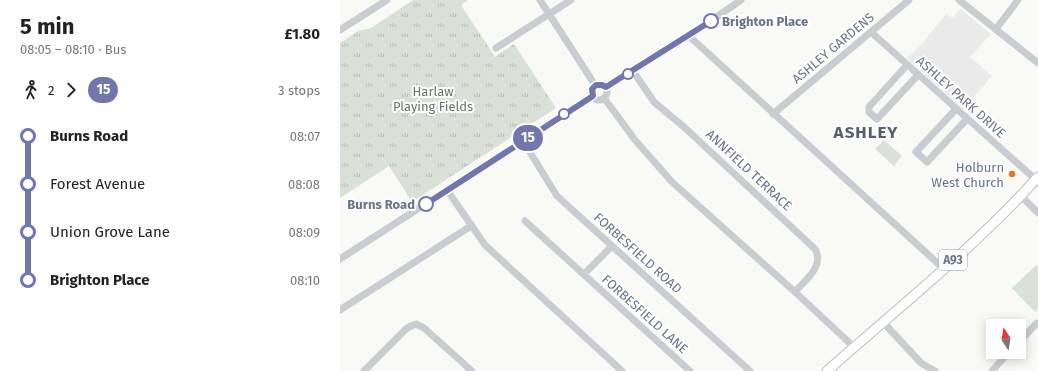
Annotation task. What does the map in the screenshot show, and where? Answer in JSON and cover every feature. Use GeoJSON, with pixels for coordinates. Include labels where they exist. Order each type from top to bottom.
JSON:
{"type":"FeatureCollection","features":[{"type":"Feature","properties":{"kind":"main road","name":"A93"},"geometry":{"type":"LineString","coordinates":[[827,371],[944,269],[1037,179]]}},
{"type":"Feature","properties":{"kind":"street"},"geometry":{"type":"LineString","coordinates":[[340,30],[388,0]]}},
{"type":"Feature","properties":{"kind":"street"},"geometry":{"type":"LineString","coordinates":[[540,0],[596,85]]}},
{"type":"Feature","properties":{"kind":"street"},"geometry":{"type":"LineString","coordinates":[[496,48],[571,0]]}},
{"type":"Feature","properties":{"kind":"street"},"geometry":{"type":"LineString","coordinates":[[606,87],[689,36],[741,0]]}},
{"type":"Feature","properties":{"kind":"street","name":"ASHLEY GARDENS"},"geometry":{"type":"LineString","coordinates":[[773,114],[909,0]]}},
{"type":"Feature","properties":{"kind":"street"},"geometry":{"type":"LineString","coordinates":[[959,0],[1038,63]]}},
{"type":"Feature","properties":{"kind":"street"},"geometry":{"type":"LineString","coordinates":[[996,29],[1018,0]]}},
{"type":"Feature","properties":{"kind":"street","name":"ASHLEY PARK DRIVE"},"geometry":{"type":"LineString","coordinates":[[871,32],[967,119],[1037,179]]}},
{"type":"Feature","properties":{"kind":"street"},"geometry":{"type":"LineString","coordinates":[[689,36],[944,269]]}},
{"type":"Feature","properties":{"kind":"street"},"geometry":{"type":"LineString","coordinates":[[907,65],[869,107],[869,112],[877,119],[918,75]]}},
{"type":"Feature","properties":{"kind":"street","name":"ANNFIELD TERRACE"},"geometry":{"type":"LineString","coordinates":[[633,70],[654,102],[696,137],[815,249],[818,256],[817,266],[795,292]]}},
{"type":"Feature","properties":{"kind":"street"},"geometry":{"type":"LineString","coordinates":[[593,96],[592,89],[596,85],[606,87]]}},
{"type":"Feature","properties":{"kind":"street"},"geometry":{"type":"LineString","coordinates":[[604,98],[607,94],[606,87]]}},
{"type":"Feature","properties":{"kind":"street"},"geometry":{"type":"LineString","coordinates":[[593,96],[597,99],[604,98]]}},
{"type":"Feature","properties":{"kind":"street"},"geometry":{"type":"LineString","coordinates":[[340,259],[593,96]]}},
{"type":"Feature","properties":{"kind":"street"},"geometry":{"type":"LineString","coordinates":[[604,98],[634,140],[672,182],[854,347]]}},
{"type":"Feature","properties":{"kind":"street"},"geometry":{"type":"LineString","coordinates":[[956,109],[916,152],[927,162],[967,119]]}},
{"type":"Feature","properties":{"kind":"street","name":"FORBESFIELD ROAD"},"geometry":{"type":"LineString","coordinates":[[523,141],[557,196],[750,371]]}},
{"type":"Feature","properties":{"kind":"street"},"geometry":{"type":"LineString","coordinates":[[447,190],[489,250],[622,371]]}},
{"type":"Feature","properties":{"kind":"street"},"geometry":{"type":"LineString","coordinates":[[1021,196],[1038,213]]}},
{"type":"Feature","properties":{"kind":"street","name":"FORBESFIELD LANE"},"geometry":{"type":"LineString","coordinates":[[525,221],[690,371]]}},
{"type":"Feature","properties":{"kind":"street"},"geometry":{"type":"LineString","coordinates":[[340,310],[471,226]]}},
{"type":"Feature","properties":{"kind":"street","name":"FORBESFIELD LANE"},"geometry":{"type":"LineString","coordinates":[[584,274],[612,246]]}},
{"type":"Feature","properties":{"kind":"street"},"geometry":{"type":"LineString","coordinates":[[883,322],[921,363],[934,371]]}},
{"type":"Feature","properties":{"kind":"street"},"geometry":{"type":"LineString","coordinates":[[1026,335],[1037,323]]}},
{"type":"Feature","properties":{"kind":"street"},"geometry":{"type":"LineString","coordinates":[[364,371],[407,328],[416,324],[424,328],[472,371]]}},
{"type":"Feature","properties":{"kind":"street"},"geometry":{"type":"LineString","coordinates":[[992,371],[1003,359]]}},
{"type":"Feature","properties":{"kind":"shaded area"},"geometry":{"type":"Polygon","coordinates":[[[960,9],[991,34],[970,57],[992,76],[963,109],[907,58],[922,44],[946,14],[953,18],[960,9]]]}},
{"type":"Feature","properties":{"kind":"green space","name":"Harlaw Playing Fields"},"geometry":{"type":"Polygon","coordinates":[[[413,0],[468,0],[461,5],[495,57],[514,44],[556,108],[412,202],[389,166],[340,198],[340,43],[358,31],[371,28],[413,0]]]}},
{"type":"Feature","properties":{"kind":"green space"},"geometry":{"type":"Polygon","coordinates":[[[884,140],[902,156],[894,166],[875,149],[884,140]]]}},
{"type":"Feature","properties":{"kind":"green space"},"geometry":{"type":"Polygon","coordinates":[[[1036,265],[1038,267],[1038,309],[1035,312],[1012,288],[1036,265]]]}},
{"type":"Feature","properties":{"kind":"bus line","name":"15"},"geometry":{"type":"LineString","coordinates":[[426,204],[593,96],[592,89],[596,85],[598,84],[606,87],[711,21]]}},
{"type":"Feature","properties":{"kind":"place","name":"Brighton Place"},"geometry":{"type":"Point","coordinates":[711,21]}},
{"type":"Feature","properties":{"kind":"place","name":"Holburn West Church"},"geometry":{"type":"Point","coordinates":[1012,174]}},
{"type":"Feature","properties":{"kind":"place","name":"Burns Road"},"geometry":{"type":"Point","coordinates":[426,204]}},
{"type":"Feature","properties":{"kind":"district","name":"ASHLEY"},"geometry":{"type":"Point","coordinates":[866,132]}}]}
